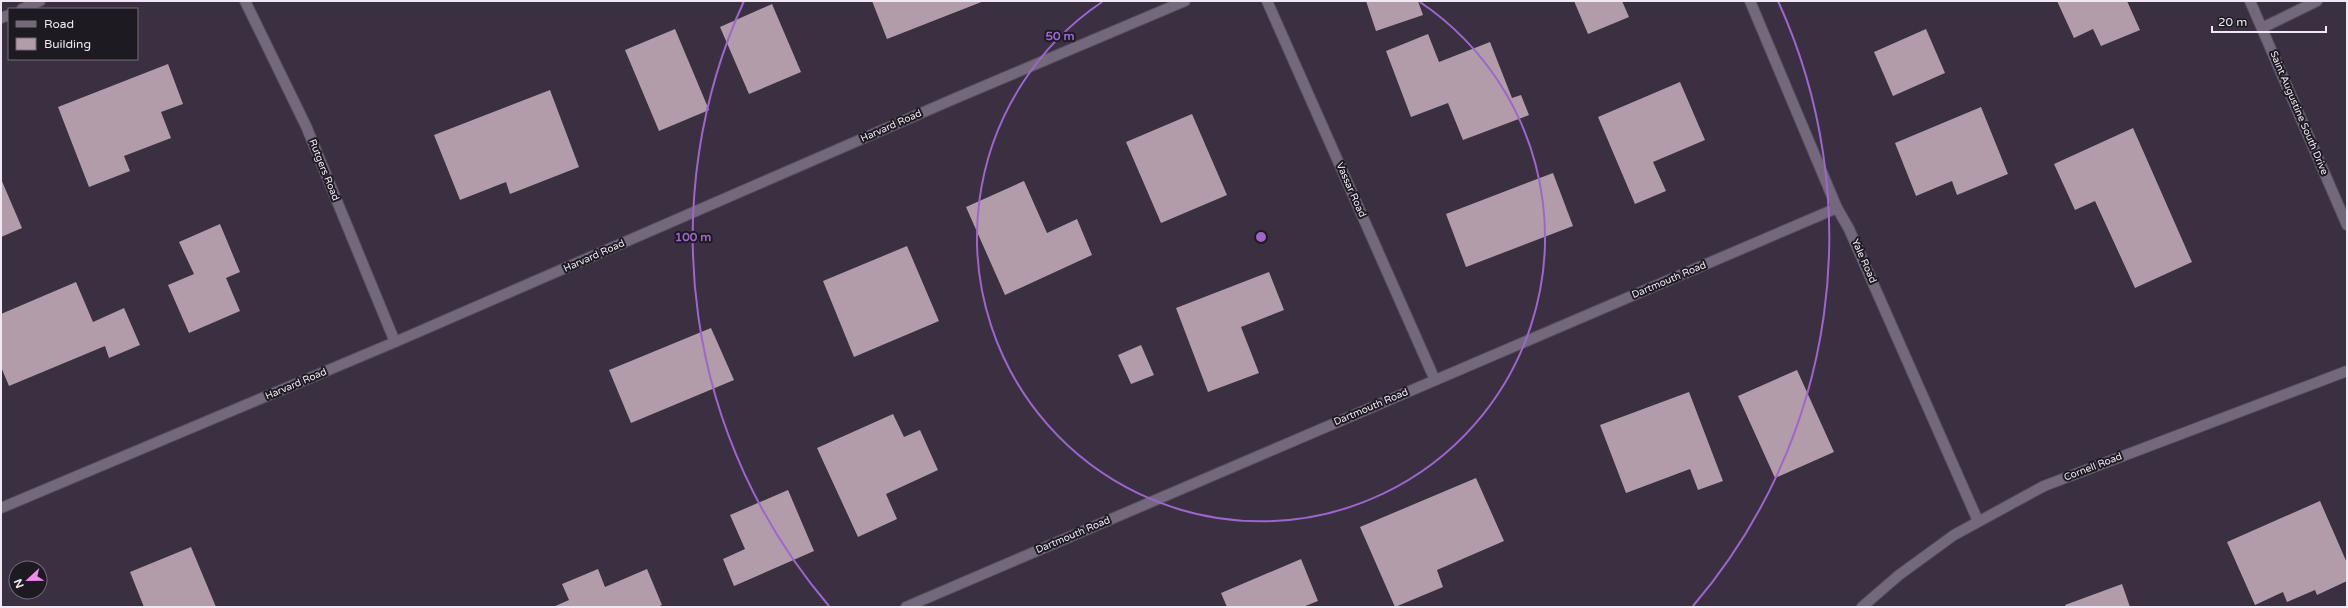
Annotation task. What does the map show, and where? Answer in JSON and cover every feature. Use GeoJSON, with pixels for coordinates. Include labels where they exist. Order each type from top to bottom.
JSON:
{"type":"FeatureCollection","features":[{"type":"Feature","properties":{"kind":"street"},"geometry":{"type":"LineString","coordinates":[[24,8],[40,1]]}},
{"type":"Feature","properties":{"kind":"street","name":"Rutgers Road"},"geometry":{"type":"LineString","coordinates":[[246,1],[306,126],[395,342]]}},
{"type":"Feature","properties":{"kind":"street","name":"Harvard Road"},"geometry":{"type":"LineString","coordinates":[[1,508],[395,342],[956,98],[1186,1]]}},
{"type":"Feature","properties":{"kind":"street","name":"Vassar Road"},"geometry":{"type":"LineString","coordinates":[[1267,1],[1434,380]]}},
{"type":"Feature","properties":{"kind":"street","name":"Yale Road"},"geometry":{"type":"LineString","coordinates":[[1750,1],[1837,208],[1849,229],[1978,521]]}},
{"type":"Feature","properties":{"kind":"street","name":"Saint Augustine South Drive"},"geometry":{"type":"LineString","coordinates":[[2250,1],[2347,225]]}},
{"type":"Feature","properties":{"kind":"street"},"geometry":{"type":"LineString","coordinates":[[2262,28],[2317,1]]}},
{"type":"Feature","properties":{"kind":"street","name":"Dartmouth Road"},"geometry":{"type":"LineString","coordinates":[[906,607],[1837,208]]}},
{"type":"Feature","properties":{"kind":"street","name":"Cornell Road"},"geometry":{"type":"LineString","coordinates":[[1862,607],[1899,575],[1978,521],[2044,486],[2347,372]]}},
{"type":"Feature","properties":{"kind":"building"},"geometry":{"type":"Polygon","coordinates":[[[872,1],[984,1],[887,39],[872,1]]]}},
{"type":"Feature","properties":{"kind":"building"},"geometry":{"type":"Polygon","coordinates":[[[1366,1],[1418,1],[1423,15],[1376,31],[1366,1]]]}},
{"type":"Feature","properties":{"kind":"building"},"geometry":{"type":"Polygon","coordinates":[[[1574,1],[1622,1],[1629,17],[1588,34],[1574,1]]]}},
{"type":"Feature","properties":{"kind":"building"},"geometry":{"type":"Polygon","coordinates":[[[2057,1],[2127,1],[2140,30],[2101,46],[2093,29],[2074,38],[2057,1]]]}},
{"type":"Feature","properties":{"kind":"building"},"geometry":{"type":"Polygon","coordinates":[[[772,4],[801,72],[749,94],[720,27],[772,4]]]}},
{"type":"Feature","properties":{"kind":"building"},"geometry":{"type":"Polygon","coordinates":[[[675,29],[709,110],[659,131],[625,50],[675,29]]]}},
{"type":"Feature","properties":{"kind":"building"},"geometry":{"type":"Polygon","coordinates":[[[1926,29],[1945,73],[1893,96],[1874,52],[1926,29]]]}},
{"type":"Feature","properties":{"kind":"building"},"geometry":{"type":"Polygon","coordinates":[[[1428,34],[1439,62],[1490,42],[1512,98],[1521,95],[1529,115],[1463,140],[1448,103],[1411,117],[1386,51],[1428,34]]]}},
{"type":"Feature","properties":{"kind":"building"},"geometry":{"type":"Polygon","coordinates":[[[168,64],[183,104],[161,112],[171,138],[124,156],[130,171],[89,187],[58,107],[168,64]]]}},
{"type":"Feature","properties":{"kind":"building"},"geometry":{"type":"Polygon","coordinates":[[[1680,82],[1705,140],[1653,162],[1666,191],[1635,204],[1598,117],[1680,82]]]}},
{"type":"Feature","properties":{"kind":"building"},"geometry":{"type":"Polygon","coordinates":[[[550,90],[579,167],[510,194],[506,182],[460,200],[434,135],[550,90]]]}},
{"type":"Feature","properties":{"kind":"building"},"geometry":{"type":"Polygon","coordinates":[[[1981,107],[2008,174],[1957,195],[1952,181],[1916,196],[1895,143],[1981,107]]]}},
{"type":"Feature","properties":{"kind":"building"},"geometry":{"type":"Polygon","coordinates":[[[1192,114],[1227,195],[1161,223],[1126,142],[1192,114]]]}},
{"type":"Feature","properties":{"kind":"building"},"geometry":{"type":"Polygon","coordinates":[[[2133,128],[2192,262],[2135,288],[2095,201],[2075,210],[2054,164],[2133,128]]]}},
{"type":"Feature","properties":{"kind":"building"},"geometry":{"type":"Polygon","coordinates":[[[1553,173],[1573,226],[1466,267],[1446,214],[1553,173]]]}},
{"type":"Feature","properties":{"kind":"building"},"geometry":{"type":"Polygon","coordinates":[[[1,179],[22,228],[1,237],[1,179]]]}},
{"type":"Feature","properties":{"kind":"building"},"geometry":{"type":"Polygon","coordinates":[[[1024,181],[1047,233],[1077,219],[1092,255],[1005,295],[966,207],[1024,181]]]}},
{"type":"Feature","properties":{"kind":"building"},"geometry":{"type":"Polygon","coordinates":[[[220,224],[240,272],[226,278],[240,311],[189,333],[168,285],[194,274],[179,242],[220,224]]]}},
{"type":"Feature","properties":{"kind":"building"},"geometry":{"type":"Polygon","coordinates":[[[907,246],[939,321],[854,357],[823,281],[907,246]]]}},
{"type":"Feature","properties":{"kind":"building"},"geometry":{"type":"Polygon","coordinates":[[[1269,272],[1284,310],[1241,327],[1259,373],[1208,392],[1176,308],[1269,272]]]}},
{"type":"Feature","properties":{"kind":"building"},"geometry":{"type":"Polygon","coordinates":[[[76,282],[93,322],[124,308],[140,345],[109,358],[105,346],[9,386],[1,367],[1,314],[76,282]]]}},
{"type":"Feature","properties":{"kind":"building"},"geometry":{"type":"Polygon","coordinates":[[[711,328],[734,380],[631,423],[609,370],[711,328]]]}},
{"type":"Feature","properties":{"kind":"building"},"geometry":{"type":"Polygon","coordinates":[[[1141,345],[1154,375],[1131,384],[1118,355],[1141,345]]]}},
{"type":"Feature","properties":{"kind":"building"},"geometry":{"type":"Polygon","coordinates":[[[1797,370],[1834,452],[1775,478],[1738,396],[1797,370]]]}},
{"type":"Feature","properties":{"kind":"building"},"geometry":{"type":"Polygon","coordinates":[[[1689,392],[1723,481],[1698,490],[1690,469],[1626,493],[1600,425],[1689,392]]]}},
{"type":"Feature","properties":{"kind":"building"},"geometry":{"type":"Polygon","coordinates":[[[893,414],[904,437],[920,430],[938,470],[886,494],[897,519],[858,537],[817,448],[893,414]]]}},
{"type":"Feature","properties":{"kind":"building"},"geometry":{"type":"Polygon","coordinates":[[[1476,478],[1504,541],[1437,570],[1443,587],[1395,607],[1360,527],[1476,478]]]}},
{"type":"Feature","properties":{"kind":"building"},"geometry":{"type":"Polygon","coordinates":[[[788,490],[814,551],[734,586],[723,559],[745,549],[730,515],[788,490]]]}},
{"type":"Feature","properties":{"kind":"building"},"geometry":{"type":"Polygon","coordinates":[[[2320,501],[2347,563],[2347,581],[2317,595],[2315,590],[2287,602],[2283,592],[2255,605],[2227,542],[2320,501]]]}},
{"type":"Feature","properties":{"kind":"building"},"geometry":{"type":"Polygon","coordinates":[[[191,547],[216,607],[144,607],[130,572],[191,547]]]}},
{"type":"Feature","properties":{"kind":"building"},"geometry":{"type":"Polygon","coordinates":[[[1301,559],[1318,601],[1303,607],[1227,607],[1221,593],[1301,559]]]}},
{"type":"Feature","properties":{"kind":"building"},"geometry":{"type":"Polygon","coordinates":[[[598,569],[605,587],[647,569],[662,605],[657,607],[553,607],[569,600],[562,584],[598,569]]]}},
{"type":"Feature","properties":{"kind":"building"},"geometry":{"type":"Polygon","coordinates":[[[2122,584],[2130,607],[2066,607],[2065,605],[2122,584]]]}}]}
